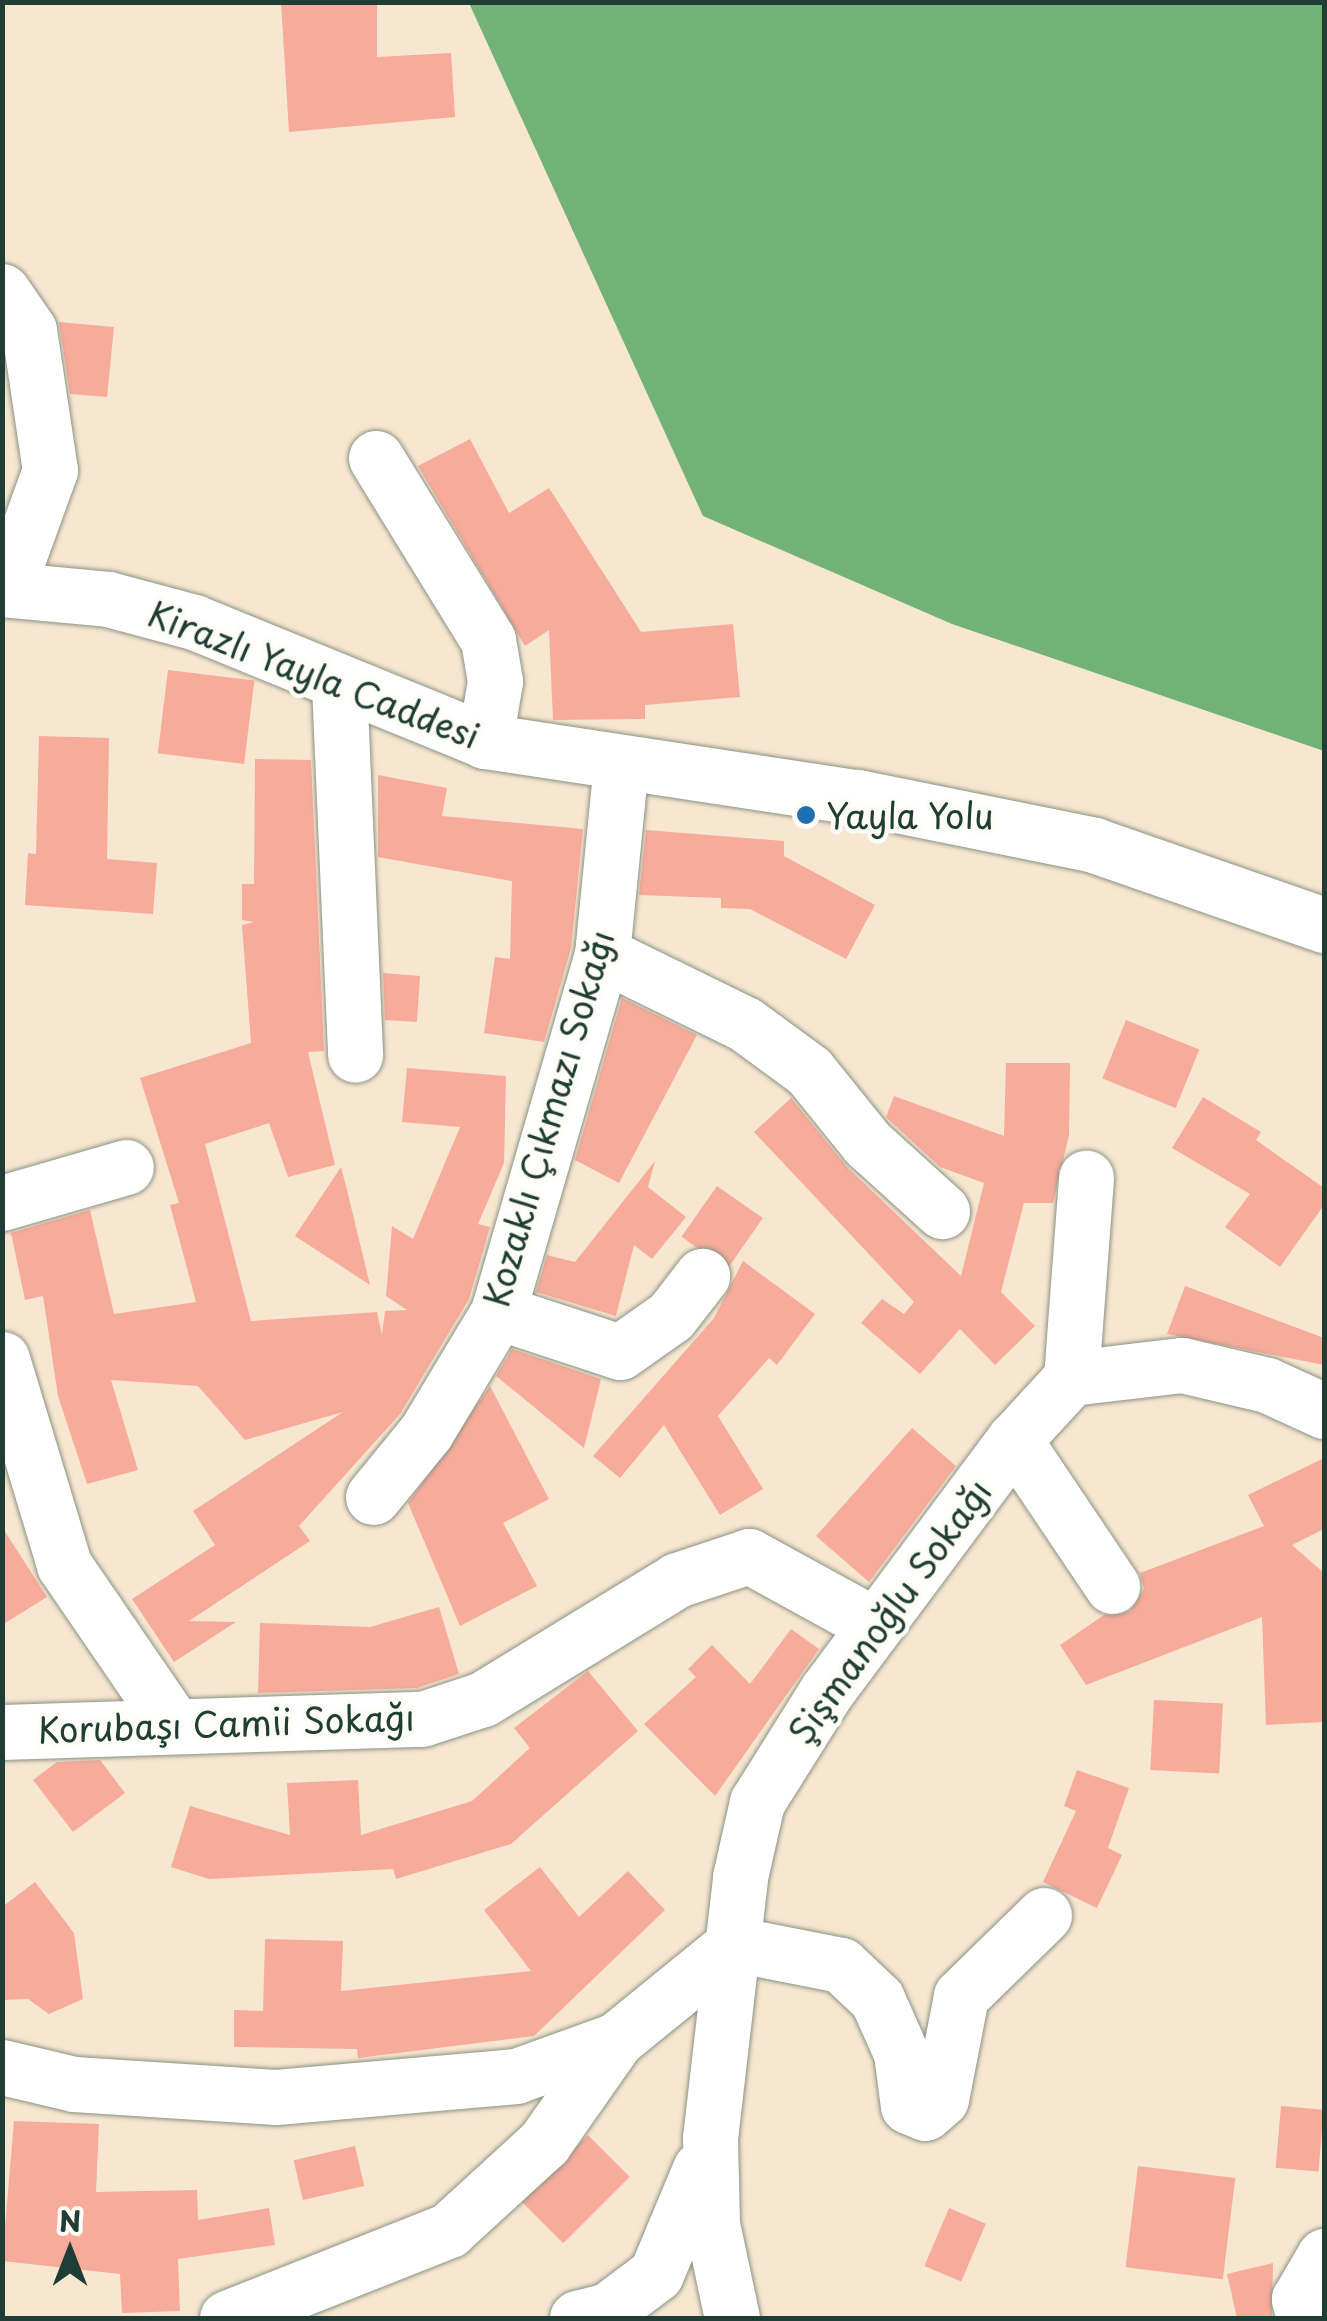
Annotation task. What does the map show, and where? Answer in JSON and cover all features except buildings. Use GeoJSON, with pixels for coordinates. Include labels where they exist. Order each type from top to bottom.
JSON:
{"type":"FeatureCollection","features":[{"type":"Feature","properties":{"kind":"street"},"geometry":{"type":"LineString","coordinates":[[2,291],[30,330],[50,470],[4,589]]}},
{"type":"Feature","properties":{"kind":"street"},"geometry":{"type":"LineString","coordinates":[[376,458],[488,640],[495,681],[485,742]]}},
{"type":"Feature","properties":{"kind":"street","name":"Kirazlı Yayla Caddesi"},"geometry":{"type":"LineString","coordinates":[[4,589],[108,599],[194,622],[485,742],[857,797],[1094,845],[1324,925]]}},
{"type":"Feature","properties":{"kind":"street"},"geometry":{"type":"LineString","coordinates":[[339,685],[355,1056]]}},
{"type":"Feature","properties":{"kind":"street","name":"Kozaklı Çıkmazı Sokağı"},"geometry":{"type":"LineString","coordinates":[[373,1497],[426,1432],[498,1312],[602,954],[621,764]]}},
{"type":"Feature","properties":{"kind":"street"},"geometry":{"type":"LineString","coordinates":[[602,954],[745,1024],[809,1071],[868,1144],[942,1211]]}},
{"type":"Feature","properties":{"kind":"street"},"geometry":{"type":"LineString","coordinates":[[2,1202],[126,1167]]}},
{"type":"Feature","properties":{"kind":"street"},"geometry":{"type":"LineString","coordinates":[[1086,1178],[1071,1378],[1182,1365],[1266,1385],[1324,1411]]}},
{"type":"Feature","properties":{"kind":"street"},"geometry":{"type":"LineString","coordinates":[[498,1312],[620,1352],[671,1316],[702,1276]]}},
{"type":"Feature","properties":{"kind":"street"},"geometry":{"type":"LineString","coordinates":[[2,1360],[64,1565],[171,1720]]}},
{"type":"Feature","properties":{"kind":"street","name":"Şişmanoğlu Sokağı"},"geometry":{"type":"LineString","coordinates":[[710,2138],[734,1944],[757,1802],[871,1623],[1014,1440],[1071,1378]]}},
{"type":"Feature","properties":{"kind":"street","name":"Şişmanoğlu Sokağı"},"geometry":{"type":"LineString","coordinates":[[1014,1440],[1112,1586]]}},
{"type":"Feature","properties":{"kind":"street","name":"Korubaşı Camii Sokağı"},"geometry":{"type":"LineString","coordinates":[[2,1732],[171,1720],[422,1719],[482,1699],[678,1580],[749,1556],[871,1623]]}},
{"type":"Feature","properties":{"kind":"street"},"geometry":{"type":"LineString","coordinates":[[226,2318],[449,2230],[544,2143],[616,2040],[734,1944],[841,1964],[877,1998],[901,2053],[908,2106],[925,2113],[941,2099],[962,1996],[1044,1915]]}},
{"type":"Feature","properties":{"kind":"street"},"geometry":{"type":"LineString","coordinates":[[2,2067],[74,2084],[276,2097],[516,2076],[616,2040]]}},
{"type":"Feature","properties":{"kind":"street"},"geometry":{"type":"LineString","coordinates":[[576,2318],[608,2310],[656,2274],[710,2138]]}},
{"type":"Feature","properties":{"kind":"street"},"geometry":{"type":"LineString","coordinates":[[710,2138],[712,2224],[732,2318]]}},
{"type":"Feature","properties":{"kind":"street"},"geometry":{"type":"LineString","coordinates":[[1304,2318],[1299,2299],[1324,2256]]}},
{"type":"Feature","properties":{"kind":"green space"},"geometry":{"type":"Polygon","coordinates":[[[469,3],[1324,3],[1324,751],[952,624],[703,516],[469,3]]]}},
{"type":"Feature","properties":{"kind":"place","name":"Yayla Yolu"},"geometry":{"type":"Point","coordinates":[806,815]}}]}
